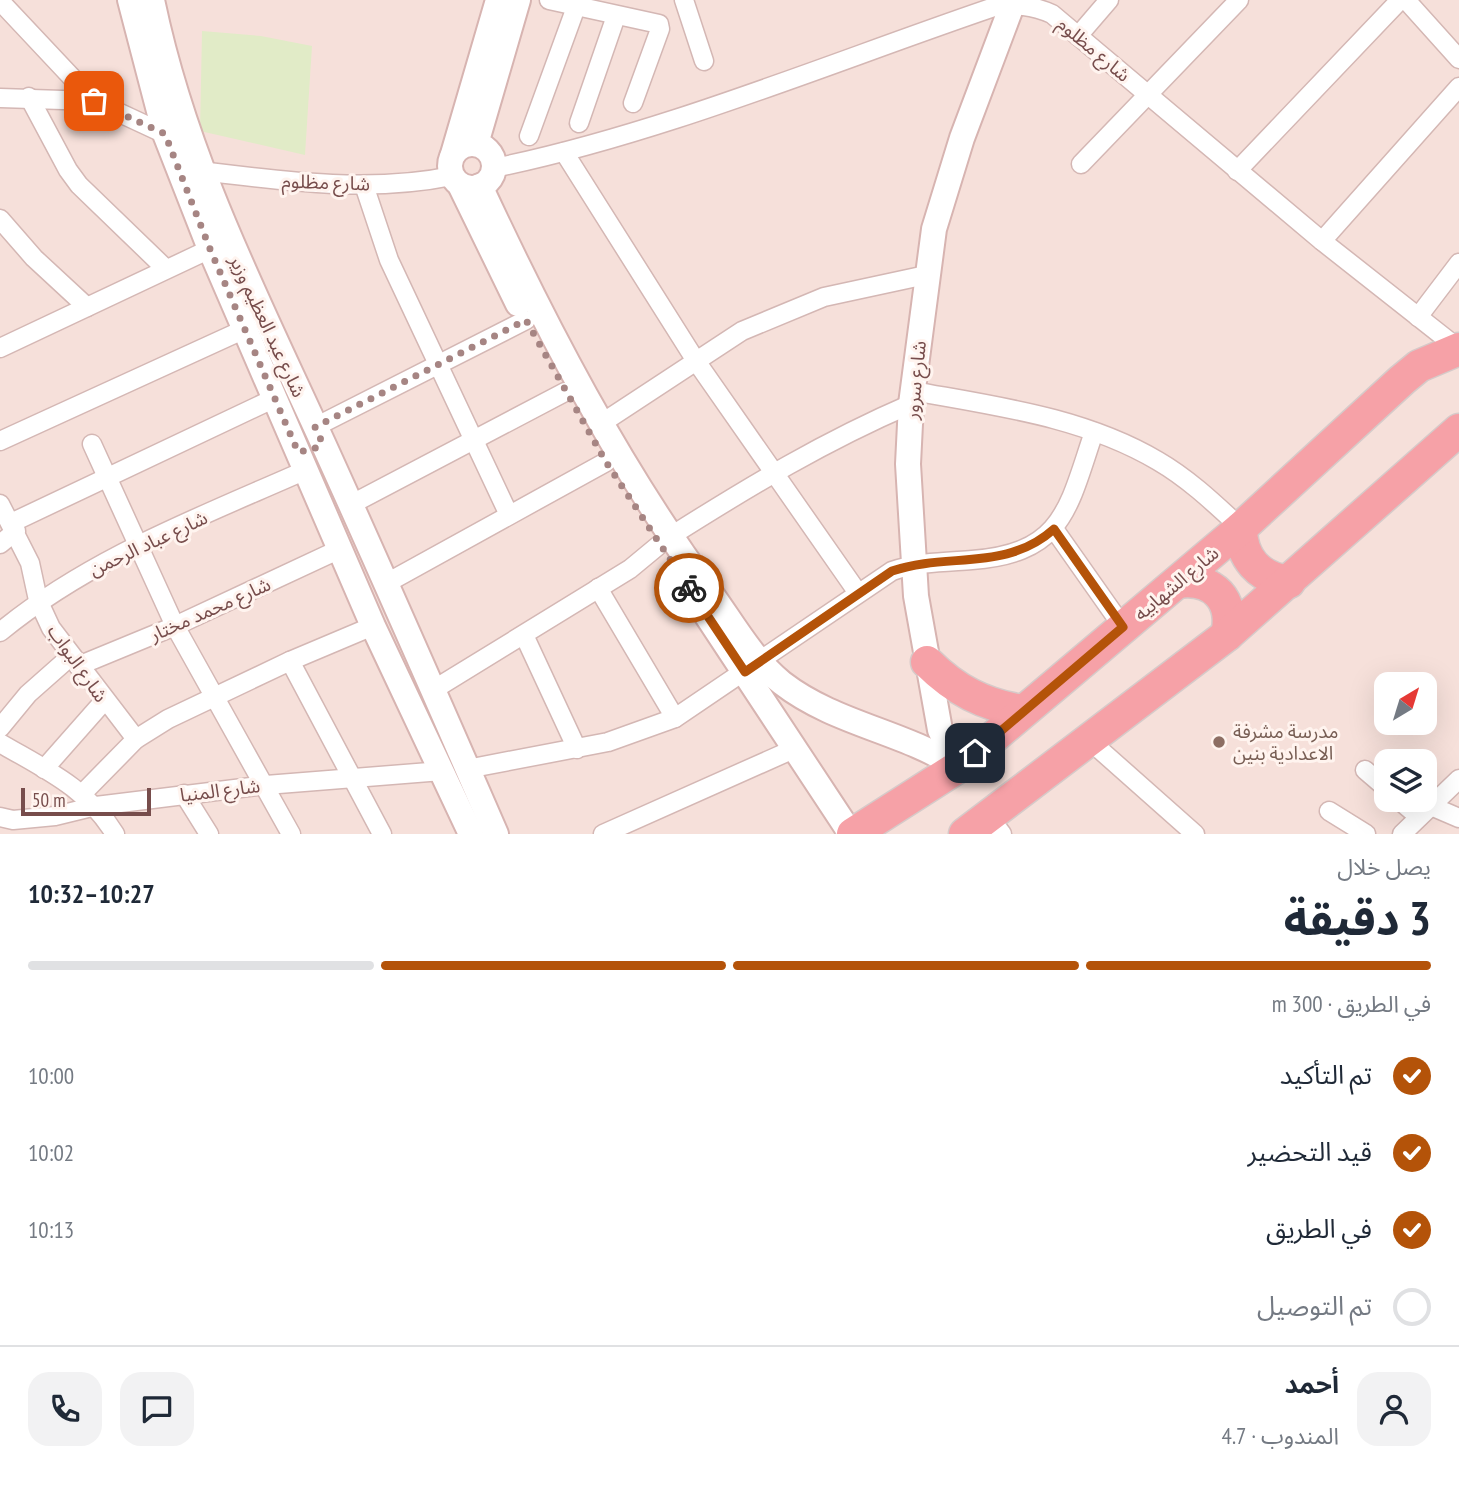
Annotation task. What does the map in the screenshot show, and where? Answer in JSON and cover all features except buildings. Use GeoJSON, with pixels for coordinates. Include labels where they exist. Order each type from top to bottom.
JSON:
{"type":"FeatureCollection","features":[{"type":"Feature","properties":{"kind":"highway","name":"شارع الشهابيه"},"geometry":{"type":"LineString","coordinates":[[852,834],[958,767],[1241,528],[1402,380],[1419,366],[1459,349]]}},
{"type":"Feature","properties":{"kind":"highway"},"geometry":{"type":"LineString","coordinates":[[986,829],[1088,740],[1227,635],[1459,430]]}},
{"type":"Feature","properties":{"kind":"highway"},"geometry":{"type":"LineString","coordinates":[[1241,528],[1243,548],[1253,566],[1269,578],[1289,582]]}},
{"type":"Feature","properties":{"kind":"highway"},"geometry":{"type":"LineString","coordinates":[[1178,582],[1193,580],[1208,584],[1220,593],[1228,606],[1230,620],[1227,635]]}},
{"type":"Feature","properties":{"kind":"highway"},"geometry":{"type":"LineString","coordinates":[[927,662],[960,691],[980,701],[1023,711]]}},
{"type":"Feature","properties":{"kind":"street","name":"شارع عبد العظيم وزير"},"geometry":{"type":"LineString","coordinates":[[130,0],[180,141],[210,249],[373,626],[471,834]]}},
{"type":"Feature","properties":{"kind":"street","name":"شارع عبد العظيم وزير"},"geometry":{"type":"LineString","coordinates":[[152,0],[180,141],[319,434],[496,834]]}},
{"type":"Feature","properties":{"kind":"street"},"geometry":{"type":"LineString","coordinates":[[498,0],[468,174],[665,540]]}},
{"type":"Feature","properties":{"kind":"street"},"geometry":{"type":"LineString","coordinates":[[518,0],[477,144],[463,145],[468,174],[526,320],[606,462],[665,540],[752,667],[796,748],[852,834]]}},
{"type":"Feature","properties":{"kind":"street"},"geometry":{"type":"LineString","coordinates":[[549,0],[660,26],[633,103]]}},
{"type":"Feature","properties":{"kind":"street"},"geometry":{"type":"LineString","coordinates":[[684,0],[704,61]]}},
{"type":"Feature","properties":{"kind":"street"},"geometry":{"type":"LineString","coordinates":[[1078,36],[1109,0]]}},
{"type":"Feature","properties":{"kind":"street"},"geometry":{"type":"LineString","coordinates":[[1081,164],[1239,0]]}},
{"type":"Feature","properties":{"kind":"street"},"geometry":{"type":"LineString","coordinates":[[1237,171],[1400,0]]}},
{"type":"Feature","properties":{"kind":"street"},"geometry":{"type":"LineString","coordinates":[[1406,0],[1459,59]]}},
{"type":"Feature","properties":{"kind":"street"},"geometry":{"type":"LineString","coordinates":[[2,1],[94,101]]}},
{"type":"Feature","properties":{"kind":"street","name":"شارع مظلوم"},"geometry":{"type":"LineString","coordinates":[[94,101],[180,141],[278,180],[364,185],[468,174],[564,152],[716,104],[1013,2],[1052,14],[1322,242],[1459,349]]}},
{"type":"Feature","properties":{"kind":"street","name":"شارع سرور"},"geometry":{"type":"LineString","coordinates":[[958,767],[940,730],[912,564],[908,464],[912,398],[934,229],[962,138],[1013,2]]}},
{"type":"Feature","properties":{"kind":"street"},"geometry":{"type":"LineString","coordinates":[[529,136],[576,7]]}},
{"type":"Feature","properties":{"kind":"street"},"geometry":{"type":"LineString","coordinates":[[579,122],[617,16]]}},
{"type":"Feature","properties":{"kind":"street"},"geometry":{"type":"LineString","coordinates":[[1322,242],[1459,87]]}},
{"type":"Feature","properties":{"kind":"street"},"geometry":{"type":"LineString","coordinates":[[0,107],[15,98],[94,101]]}},
{"type":"Feature","properties":{"kind":"street"},"geometry":{"type":"LineString","coordinates":[[15,98],[79,185],[166,269]]}},
{"type":"Feature","properties":{"kind":"street"},"geometry":{"type":"LineString","coordinates":[[564,152],[696,361],[858,593]]}},
{"type":"Feature","properties":{"kind":"street"},"geometry":{"type":"LineString","coordinates":[[364,185],[389,260],[509,515]]}},
{"type":"Feature","properties":{"kind":"street"},"geometry":{"type":"LineString","coordinates":[[0,219],[34,258],[87,307]]}},
{"type":"Feature","properties":{"kind":"street"},"geometry":{"type":"LineString","coordinates":[[0,348],[210,249]]}},
{"type":"Feature","properties":{"kind":"street"},"geometry":{"type":"LineString","coordinates":[[1418,317],[1459,263]]}},
{"type":"Feature","properties":{"kind":"street"},"geometry":{"type":"LineString","coordinates":[[602,423],[742,331],[824,297],[926,275]]}},
{"type":"Feature","properties":{"kind":"street"},"geometry":{"type":"LineString","coordinates":[[340,481],[323,482],[306,470],[319,434],[439,365],[526,320]]}},
{"type":"Feature","properties":{"kind":"street"},"geometry":{"type":"LineString","coordinates":[[0,441],[245,329]]}},
{"type":"Feature","properties":{"kind":"street"},"geometry":{"type":"LineString","coordinates":[[350,505],[565,392]]}},
{"type":"Feature","properties":{"kind":"street"},"geometry":{"type":"LineString","coordinates":[[0,544],[13,527],[107,478],[275,398]]}},
{"type":"Feature","properties":{"kind":"street"},"geometry":{"type":"LineString","coordinates":[[433,690],[630,569],[665,540],[774,471],[912,398],[1038,414],[1094,432],[1158,461],[1196,488],[1241,528]]}},
{"type":"Feature","properties":{"kind":"street"},"geometry":{"type":"LineString","coordinates":[[467,769],[608,742],[675,718],[892,571],[912,564],[999,558],[1036,545],[1054,529],[1067,510],[1094,432]]}},
{"type":"Feature","properties":{"kind":"street"},"geometry":{"type":"LineString","coordinates":[[92,444],[175,626],[291,834]]}},
{"type":"Feature","properties":{"kind":"street"},"geometry":{"type":"LineString","coordinates":[[385,584],[606,462]]}},
{"type":"Feature","properties":{"kind":"street","name":"شارع عباد الرحمن"},"geometry":{"type":"LineString","coordinates":[[0,632],[38,600],[137,546],[306,470]]}},
{"type":"Feature","properties":{"kind":"street","name":"شارع البواب"},"geometry":{"type":"LineString","coordinates":[[0,505],[30,563],[38,600],[51,628],[104,701],[136,739]]}},
{"type":"Feature","properties":{"kind":"street"},"geometry":{"type":"LineString","coordinates":[[1054,529],[1123,627]]}},
{"type":"Feature","properties":{"kind":"street","name":"شارع محمد مختار"},"geometry":{"type":"LineString","coordinates":[[0,728],[29,694],[75,661],[175,626],[340,549]]}},
{"type":"Feature","properties":{"kind":"street"},"geometry":{"type":"LineString","coordinates":[[598,588],[675,718]]}},
{"type":"Feature","properties":{"kind":"street"},"geometry":{"type":"LineString","coordinates":[[83,793],[136,739],[214,696],[373,626]]}},
{"type":"Feature","properties":{"kind":"street"},"geometry":{"type":"LineString","coordinates":[[524,635],[577,749]]}},
{"type":"Feature","properties":{"kind":"street"},"geometry":{"type":"LineString","coordinates":[[290,661],[382,834]]}},
{"type":"Feature","properties":{"kind":"street"},"geometry":{"type":"LineString","coordinates":[[752,667],[780,681],[808,701],[865,728],[917,745],[958,767]]}},
{"type":"Feature","properties":{"kind":"street"},"geometry":{"type":"LineString","coordinates":[[44,769],[104,701]]}},
{"type":"Feature","properties":{"kind":"street"},"geometry":{"type":"LineString","coordinates":[[1088,740],[1195,834]]}},
{"type":"Feature","properties":{"kind":"street"},"geometry":{"type":"LineString","coordinates":[[0,743],[83,793],[96,806],[115,834]]}},
{"type":"Feature","properties":{"kind":"street"},"geometry":{"type":"LineString","coordinates":[[603,834],[796,748]]}},
{"type":"Feature","properties":{"kind":"street"},"geometry":{"type":"LineString","coordinates":[[1365,770],[1374,778]]}},
{"type":"Feature","properties":{"kind":"street","name":"شارع المنيا"},"geometry":{"type":"LineString","coordinates":[[12,824],[96,806],[184,794],[442,771]]}},
{"type":"Feature","properties":{"kind":"street"},"geometry":{"type":"LineString","coordinates":[[1437,800],[1459,779]]}},
{"type":"Feature","properties":{"kind":"street"},"geometry":{"type":"LineString","coordinates":[[184,794],[209,834]]}},
{"type":"Feature","properties":{"kind":"street"},"geometry":{"type":"LineString","coordinates":[[1329,811],[1366,834]]}},
{"type":"Feature","properties":{"kind":"street"},"geometry":{"type":"LineString","coordinates":[[1402,834],[1425,812],[1459,818]]}},
{"type":"Feature","properties":{"kind":"shaded area"},"geometry":{"type":"Polygon","coordinates":[[[0,0],[1459,0],[1459,834],[0,834],[0,0]]]}},
{"type":"Feature","properties":{"kind":"green space"},"geometry":{"type":"Polygon","coordinates":[[[202,31],[261,36],[312,46],[305,155],[200,131],[202,31]]]}},
{"type":"Feature","properties":{"kind":"way so far"},"geometry":{"type":"LineString","coordinates":[[94,101],[165,134],[210,249],[298,452],[314,449],[322,442],[315,427],[526,320],[606,462],[689,588]]}},
{"type":"Feature","properties":{"kind":"place","name":"مدرسة مشرفة الاعدادية بنين"},"geometry":{"type":"Point","coordinates":[1219,742]}},
{"type":"Feature","properties":{"kind":"route"},"geometry":{"type":"LineString","coordinates":[[689,588],[745,672],[892,571],[912,564],[999,558],[1036,545],[1054,529],[1123,627],[975,753]]}}]}
